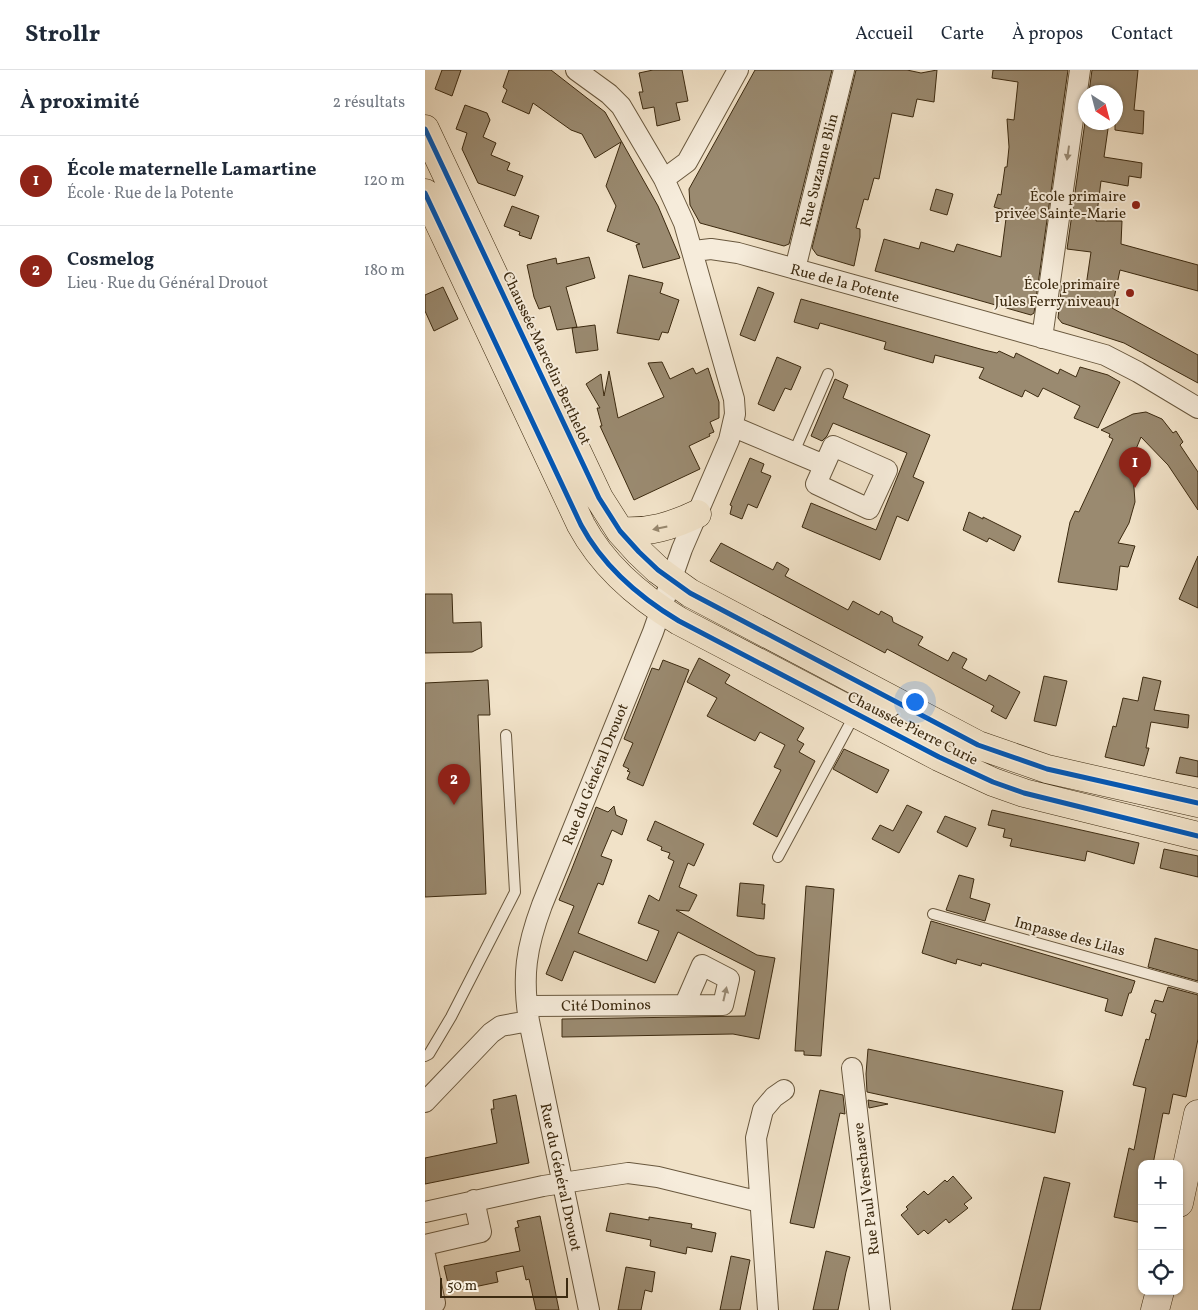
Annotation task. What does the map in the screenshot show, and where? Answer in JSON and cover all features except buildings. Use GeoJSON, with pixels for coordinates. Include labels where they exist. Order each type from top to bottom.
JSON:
{"type":"FeatureCollection","features":[{"type":"Feature","properties":{"kind":"main road","name":"Chaussée Marcelin Berthelot"},"geometry":{"type":"LineString","coordinates":[[425,129],[591,480],[620,531],[649,563],[671,580]]}},
{"type":"Feature","properties":{"kind":"main road"},"geometry":{"type":"LineString","coordinates":[[425,193],[587,535],[602,557],[630,586],[662,610]]}},
{"type":"Feature","properties":{"kind":"main road"},"geometry":{"type":"LineString","coordinates":[[620,531],[639,532],[659,529],[676,524],[697,514]]}},
{"type":"Feature","properties":{"kind":"main road","name":"Chaussée Pierre Curie"},"geometry":{"type":"LineString","coordinates":[[671,580],[711,606],[978,745],[1047,769],[1198,803]]}},
{"type":"Feature","properties":{"kind":"main road","name":"Chaussée Pierre Curie"},"geometry":{"type":"LineString","coordinates":[[662,610],[939,757],[993,782],[1024,793],[1198,836]]}},
{"type":"Feature","properties":{"kind":"street"},"geometry":{"type":"LineString","coordinates":[[576,70],[609,94],[621,106],[664,180],[684,223],[694,251]]}},
{"type":"Feature","properties":{"kind":"street"},"geometry":{"type":"LineString","coordinates":[[664,180],[687,162],[738,70]]}},
{"type":"Feature","properties":{"kind":"street","name":"Rue Suzanne Blin"},"geometry":{"type":"LineString","coordinates":[[795,269],[844,70]]}},
{"type":"Feature","properties":{"kind":"street"},"geometry":{"type":"LineString","coordinates":[[1042,338],[1080,70]]}},
{"type":"Feature","properties":{"kind":"street","name":"Rue de la Potente"},"geometry":{"type":"LineString","coordinates":[[694,251],[725,250],[1116,360],[1198,408]]}},
{"type":"Feature","properties":{"kind":"street","name":"Rue du Général Drouot"},"geometry":{"type":"LineString","coordinates":[[589,1310],[528,1013],[524,979],[531,933],[662,610],[671,580],[733,427],[734,399],[694,251]]}},
{"type":"Feature","properties":{"kind":"street"},"geometry":{"type":"LineString","coordinates":[[733,427],[824,465]]}},
{"type":"Feature","properties":{"kind":"street","name":"Cité Dominos"},"geometry":{"type":"LineString","coordinates":[[425,1102],[491,1033],[528,1013],[685,1004]]}},
{"type":"Feature","properties":{"kind":"street","name":"Rue Paul Verschaeve"},"geometry":{"type":"LineString","coordinates":[[852,1068],[880,1310]]}},
{"type":"Feature","properties":{"kind":"street"},"geometry":{"type":"LineString","coordinates":[[768,1310],[757,1138],[759,1120],[768,1103],[784,1090]]}},
{"type":"Feature","properties":{"kind":"street"},"geometry":{"type":"LineString","coordinates":[[1183,1184],[1198,1114]]}},
{"type":"Feature","properties":{"kind":"street"},"geometry":{"type":"LineString","coordinates":[[425,1212],[563,1182],[627,1173],[646,1174],[760,1202]]}},
{"type":"Feature","properties":{"kind":"street"},"geometry":{"type":"LineString","coordinates":[[425,1245],[481,1232],[474,1200]]}},
{"type":"Feature","properties":{"kind":"street"},"geometry":{"type":"LineString","coordinates":[[425,1255],[435,1302],[425,1305]]}},
{"type":"Feature","properties":{"kind":"street"},"geometry":{"type":"LineString","coordinates":[[1155,1310],[1159,1295]]}},
{"type":"Feature","properties":{"kind":"lane"},"geometry":{"type":"LineString","coordinates":[[794,452],[828,374]]}},
{"type":"Feature","properties":{"kind":"lane"},"geometry":{"type":"LineString","coordinates":[[778,857],[855,713]]}},
{"type":"Feature","properties":{"kind":"lane"},"geometry":{"type":"LineString","coordinates":[[425,1056],[429,1054],[451,1017],[515,892],[506,735]]}},
{"type":"Feature","properties":{"kind":"lane","name":"Impasse des Lilas"},"geometry":{"type":"LineString","coordinates":[[933,914],[1198,988]]}},
{"type":"Feature","properties":{"kind":"cycle path"},"geometry":{"type":"LineString","coordinates":[[425,129],[599,498],[620,531],[658,570],[690,593],[978,745],[1047,769],[1198,803]]}},
{"type":"Feature","properties":{"kind":"cycle path"},"geometry":{"type":"LineString","coordinates":[[425,193],[581,525],[600,554],[636,591],[679,621],[939,757],[993,782],[1024,793],[1198,836]]}},
{"type":"Feature","properties":{"kind":"place","name":"École primaire privée Sainte-Marie"},"geometry":{"type":"Point","coordinates":[1136,205]}},
{"type":"Feature","properties":{"kind":"place","name":"École primaire Jules Ferry niveau 1"},"geometry":{"type":"Point","coordinates":[1130,293]}},
{"type":"Feature","properties":{"kind":"place","name":"École maternelle Lamartine"},"geometry":{"type":"Point","coordinates":[1135,488]}},
{"type":"Feature","properties":{"kind":"place","name":"Cosmelog"},"geometry":{"type":"Point","coordinates":[454,805]}}]}
